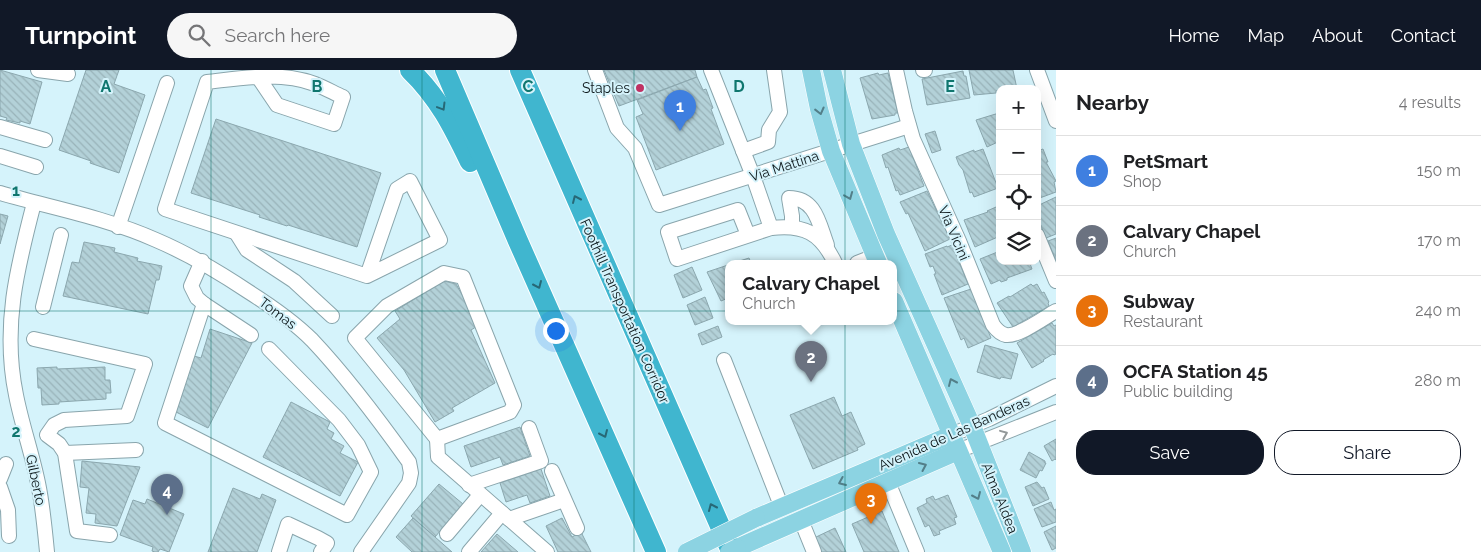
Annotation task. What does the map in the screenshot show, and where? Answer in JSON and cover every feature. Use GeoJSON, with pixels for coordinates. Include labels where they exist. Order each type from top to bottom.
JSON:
{"type":"FeatureCollection","features":[{"type":"Feature","properties":{"kind":"highway"},"geometry":{"type":"LineString","coordinates":[[410,70],[426,85],[437,100],[450,121],[499,219],[518,241]]}},
{"type":"Feature","properties":{"kind":"highway"},"geometry":{"type":"LineString","coordinates":[[445,70],[518,241],[656,552]]}},
{"type":"Feature","properties":{"kind":"highway","name":"Foothill Transportation Corridor"},"geometry":{"type":"LineString","coordinates":[[520,70],[730,552]]}},
{"type":"Feature","properties":{"kind":"highway"},"geometry":{"type":"LineString","coordinates":[[528,70],[555,137],[555,153]]}},
{"type":"Feature","properties":{"kind":"main road"},"geometry":{"type":"LineString","coordinates":[[811,70],[819,109],[831,150],[876,259]]}},
{"type":"Feature","properties":{"kind":"main road","name":"Alma Aldea"},"geometry":{"type":"LineString","coordinates":[[832,70],[851,144],[886,234],[972,426],[1020,551]]}},
{"type":"Feature","properties":{"kind":"main road","name":"Alma Aldea"},"geometry":{"type":"LineString","coordinates":[[897,308],[1002,552]]}},
{"type":"Feature","properties":{"kind":"main road","name":"Avenida de Las Banderas"},"geometry":{"type":"LineString","coordinates":[[687,552],[756,518],[951,435]]}},
{"type":"Feature","properties":{"kind":"main road","name":"Avenida de Las Banderas"},"geometry":{"type":"LineString","coordinates":[[730,552],[958,451]]}},
{"type":"Feature","properties":{"kind":"main road"},"geometry":{"type":"LineString","coordinates":[[782,508],[795,523]]}},
{"type":"Feature","properties":{"kind":"street"},"geometry":{"type":"LineString","coordinates":[[38,70],[68,74]]}},
{"type":"Feature","properties":{"kind":"street","name":"Via Mattina"},"geometry":{"type":"LineString","coordinates":[[595,70],[617,128],[635,148],[659,205],[908,126]]}},
{"type":"Feature","properties":{"kind":"street"},"geometry":{"type":"LineString","coordinates":[[711,70],[753,176],[771,228]]}},
{"type":"Feature","properties":{"kind":"street"},"geometry":{"type":"LineString","coordinates":[[743,151],[768,142],[769,130],[780,112],[774,70]]}},
{"type":"Feature","properties":{"kind":"street","name":"Via Vicini"},"geometry":{"type":"LineString","coordinates":[[896,70],[908,126],[959,241],[993,326],[1006,335],[1016,334],[1056,311]]}},
{"type":"Feature","properties":{"kind":"street"},"geometry":{"type":"LineString","coordinates":[[1037,70],[1056,121]]}},
{"type":"Feature","properties":{"kind":"street"},"geometry":{"type":"LineString","coordinates":[[258,77],[277,105],[334,124],[343,97],[315,84],[288,77],[258,77],[208,82],[165,209],[367,276],[440,240],[410,181],[397,189],[367,276]]}},
{"type":"Feature","properties":{"kind":"street"},"geometry":{"type":"LineString","coordinates":[[118,227],[166,83]]}},
{"type":"Feature","properties":{"kind":"street"},"geometry":{"type":"LineString","coordinates":[[0,127],[45,140]]}},
{"type":"Feature","properties":{"kind":"street"},"geometry":{"type":"LineString","coordinates":[[0,156],[36,167]]}},
{"type":"Feature","properties":{"kind":"street","name":"Tomas"},"geometry":{"type":"LineString","coordinates":[[0,193],[156,239],[202,262],[274,309],[311,340],[369,406],[409,462],[411,473],[409,483],[362,552]]}},
{"type":"Feature","properties":{"kind":"street"},"geometry":{"type":"LineString","coordinates":[[792,227],[789,198],[796,198],[811,206],[816,212],[834,260]]}},
{"type":"Feature","properties":{"kind":"street","name":"Gilberto"},"geometry":{"type":"LineString","coordinates":[[34,203],[12,300],[10,340],[15,394],[39,487],[47,552]]}},
{"type":"Feature","properties":{"kind":"street"},"geometry":{"type":"LineString","coordinates":[[748,235],[738,210],[668,232],[677,258],[771,228],[792,227],[809,232],[817,236],[828,248]]}},
{"type":"Feature","properties":{"kind":"street"},"geometry":{"type":"LineString","coordinates":[[237,234],[247,250],[294,281],[332,316]]}},
{"type":"Feature","properties":{"kind":"street"},"geometry":{"type":"LineString","coordinates":[[43,307],[61,235]]}},
{"type":"Feature","properties":{"kind":"street"},"geometry":{"type":"LineString","coordinates":[[1041,245],[1056,281]]}},
{"type":"Feature","properties":{"kind":"street"},"geometry":{"type":"LineString","coordinates":[[202,262],[192,286],[197,298],[251,335]]}},
{"type":"Feature","properties":{"kind":"street"},"geometry":{"type":"LineString","coordinates":[[437,439],[510,412],[514,405],[463,277],[444,273],[387,306],[355,338],[437,439],[438,457],[547,552]]}},
{"type":"Feature","properties":{"kind":"street"},"geometry":{"type":"LineString","coordinates":[[204,304],[165,423],[348,515],[371,472],[358,445],[339,420],[269,349]]}},
{"type":"Feature","properties":{"kind":"street"},"geometry":{"type":"LineString","coordinates":[[34,339],[145,364],[127,416],[64,420],[54,425],[47,435],[59,444],[65,453],[77,531],[110,535]]}},
{"type":"Feature","properties":{"kind":"street"},"geometry":{"type":"LineString","coordinates":[[724,360],[782,508]]}},
{"type":"Feature","properties":{"kind":"street","name":"Avenida de Las Banderas"},"geometry":{"type":"LineString","coordinates":[[951,435],[1056,386]]}},
{"type":"Feature","properties":{"kind":"street","name":"Avenida de Las Banderas"},"geometry":{"type":"LineString","coordinates":[[958,451],[1056,412]]}},
{"type":"Feature","properties":{"kind":"street"},"geometry":{"type":"LineString","coordinates":[[469,485],[541,461],[529,428]]}},
{"type":"Feature","properties":{"kind":"street"},"geometry":{"type":"LineString","coordinates":[[65,453],[136,450]]}},
{"type":"Feature","properties":{"kind":"street"},"geometry":{"type":"LineString","coordinates":[[0,479],[6,464]]}},
{"type":"Feature","properties":{"kind":"street"},"geometry":{"type":"LineString","coordinates":[[552,471],[577,528]]}},
{"type":"Feature","properties":{"kind":"street"},"geometry":{"type":"LineString","coordinates":[[888,482],[917,552]]}},
{"type":"Feature","properties":{"kind":"street"},"geometry":{"type":"LineString","coordinates":[[0,487],[8,510],[9,536]]}},
{"type":"Feature","properties":{"kind":"street"},"geometry":{"type":"LineString","coordinates":[[447,534],[480,495]]}},
{"type":"Feature","properties":{"kind":"street"},"geometry":{"type":"LineString","coordinates":[[469,552],[505,516],[564,500]]}},
{"type":"Feature","properties":{"kind":"street"},"geometry":{"type":"LineString","coordinates":[[795,523],[814,552]]}},
{"type":"Feature","properties":{"kind":"street"},"geometry":{"type":"LineString","coordinates":[[280,552],[288,524],[326,543],[321,552]]}},
{"type":"Feature","properties":{"kind":"building"},"geometry":{"type":"Polygon","coordinates":[[[0,70],[42,82],[30,124],[6,120],[7,118],[0,116],[0,70]]]}},
{"type":"Feature","properties":{"kind":"building"},"geometry":{"type":"Polygon","coordinates":[[[86,70],[119,70],[114,84],[145,95],[119,173],[59,150],[86,70]]]}},
{"type":"Feature","properties":{"kind":"building","name":"Staples"},"geometry":{"type":"Polygon","coordinates":[[[604,70],[695,70],[697,77],[619,106],[604,70]]]}},
{"type":"Feature","properties":{"kind":"building"},"geometry":{"type":"Polygon","coordinates":[[[969,70],[1013,70],[1016,85],[996,85],[996,93],[974,95],[969,70]]]}},
{"type":"Feature","properties":{"kind":"building"},"geometry":{"type":"Polygon","coordinates":[[[963,71],[964,76],[966,76],[970,98],[927,105],[922,79],[963,71]]]}},
{"type":"Feature","properties":{"kind":"building"},"geometry":{"type":"Polygon","coordinates":[[[878,73],[879,75],[888,73],[898,113],[872,119],[860,78],[878,73]]]}},
{"type":"Feature","properties":{"kind":"building"},"geometry":{"type":"Polygon","coordinates":[[[697,77],[703,90],[706,89],[724,144],[656,170],[636,117],[643,114],[637,100],[697,77]]]}},
{"type":"Feature","properties":{"kind":"building"},"geometry":{"type":"Polygon","coordinates":[[[996,114],[996,143],[987,147],[976,120],[996,114]]]}},
{"type":"Feature","properties":{"kind":"building"},"geometry":{"type":"Polygon","coordinates":[[[216,119],[381,173],[357,247],[259,217],[260,215],[191,193],[216,119]]]}},
{"type":"Feature","properties":{"kind":"building"},"geometry":{"type":"Polygon","coordinates":[[[935,131],[941,150],[932,153],[925,134],[935,131]]]}},
{"type":"Feature","properties":{"kind":"building"},"geometry":{"type":"Polygon","coordinates":[[[909,147],[924,186],[900,195],[898,190],[896,191],[882,155],[899,148],[900,150],[909,147]]]}},
{"type":"Feature","properties":{"kind":"building"},"geometry":{"type":"Polygon","coordinates":[[[983,149],[996,183],[996,189],[974,197],[972,192],[970,193],[963,170],[956,157],[974,150],[974,152],[983,149]]]}},
{"type":"Feature","properties":{"kind":"building"},"geometry":{"type":"Polygon","coordinates":[[[1043,149],[1048,162],[1046,162],[1056,181],[1054,182],[1056,192],[1041,198],[1041,175],[1041,150],[1043,149]]]}},
{"type":"Feature","properties":{"kind":"building"},"geometry":{"type":"Polygon","coordinates":[[[927,191],[950,239],[925,251],[908,213],[906,214],[900,202],[927,191]]]}},
{"type":"Feature","properties":{"kind":"building"},"geometry":{"type":"Polygon","coordinates":[[[1056,197],[1056,234],[1046,238],[1041,226],[1041,204],[1056,197]]]}},
{"type":"Feature","properties":{"kind":"building"},"geometry":{"type":"Polygon","coordinates":[[[996,207],[996,238],[975,247],[964,220],[996,207]]]}},
{"type":"Feature","properties":{"kind":"building"},"geometry":{"type":"Polygon","coordinates":[[[0,214],[8,216],[0,244],[0,214]]]}},
{"type":"Feature","properties":{"kind":"building"},"geometry":{"type":"Polygon","coordinates":[[[1056,238],[1056,261],[1048,241],[1056,238]]]}},
{"type":"Feature","properties":{"kind":"building"},"geometry":{"type":"Polygon","coordinates":[[[84,242],[115,248],[114,252],[138,258],[137,261],[162,266],[159,280],[156,280],[148,314],[63,296],[72,262],[79,263],[84,242]]]}},
{"type":"Feature","properties":{"kind":"building"},"geometry":{"type":"Polygon","coordinates":[[[952,245],[968,284],[942,295],[933,266],[930,267],[925,254],[952,245]]]}},
{"type":"Feature","properties":{"kind":"building"},"geometry":{"type":"Polygon","coordinates":[[[996,253],[996,265],[1030,265],[1032,269],[1007,278],[1007,280],[1001,282],[1000,280],[991,284],[980,259],[996,253]]]}},
{"type":"Feature","properties":{"kind":"building"},"geometry":{"type":"Polygon","coordinates":[[[725,266],[725,299],[721,301],[707,272],[725,266]]]}},
{"type":"Feature","properties":{"kind":"building"},"geometry":{"type":"Polygon","coordinates":[[[692,267],[702,290],[683,298],[674,275],[692,267]]]}},
{"type":"Feature","properties":{"kind":"building"},"geometry":{"type":"Polygon","coordinates":[[[444,281],[456,284],[479,325],[471,330],[495,383],[452,408],[454,411],[435,422],[404,370],[377,338],[400,319],[395,311],[444,281]]]}},
{"type":"Feature","properties":{"kind":"building"},"geometry":{"type":"Polygon","coordinates":[[[1031,284],[1033,286],[1037,284],[1042,293],[1044,292],[1049,306],[1013,327],[997,303],[1031,284]]]}},
{"type":"Feature","properties":{"kind":"building"},"geometry":{"type":"Polygon","coordinates":[[[971,289],[991,338],[968,348],[964,338],[961,340],[944,298],[971,289]]]}},
{"type":"Feature","properties":{"kind":"building"},"geometry":{"type":"Polygon","coordinates":[[[705,297],[713,318],[695,325],[687,305],[705,297]]]}},
{"type":"Feature","properties":{"kind":"building"},"geometry":{"type":"Polygon","coordinates":[[[1052,323],[1054,326],[1056,325],[1056,354],[1053,354],[1032,368],[1017,343],[1052,323]]]}},
{"type":"Feature","properties":{"kind":"building"},"geometry":{"type":"Polygon","coordinates":[[[718,326],[722,337],[702,345],[698,334],[718,326]]]}},
{"type":"Feature","properties":{"kind":"building"},"geometry":{"type":"Polygon","coordinates":[[[210,329],[252,343],[208,428],[176,412],[194,356],[201,358],[210,329]]]}},
{"type":"Feature","properties":{"kind":"building"},"geometry":{"type":"Polygon","coordinates":[[[985,345],[1018,354],[1011,379],[1001,377],[1000,379],[977,372],[985,345]]]}},
{"type":"Feature","properties":{"kind":"building"},"geometry":{"type":"Polygon","coordinates":[[[57,367],[57,369],[105,367],[105,380],[110,380],[111,393],[106,393],[106,399],[42,405],[41,388],[38,388],[37,368],[57,367]]]}},
{"type":"Feature","properties":{"kind":"building"},"geometry":{"type":"Polygon","coordinates":[[[834,397],[842,416],[851,412],[865,444],[857,448],[858,450],[813,469],[790,415],[834,397]]]}},
{"type":"Feature","properties":{"kind":"building"},"geometry":{"type":"Polygon","coordinates":[[[291,402],[330,422],[327,429],[334,433],[331,439],[344,446],[340,453],[358,462],[340,496],[263,457],[291,402]]]}},
{"type":"Feature","properties":{"kind":"building"},"geometry":{"type":"Polygon","coordinates":[[[520,427],[530,456],[503,465],[500,457],[471,467],[464,446],[520,427]]]}},
{"type":"Feature","properties":{"kind":"building"},"geometry":{"type":"Polygon","coordinates":[[[1056,439],[1056,460],[1052,461],[1044,446],[1056,439]]]}},
{"type":"Feature","properties":{"kind":"building"},"geometry":{"type":"Polygon","coordinates":[[[1029,452],[1046,463],[1036,478],[1020,470],[1029,452]]]}},
{"type":"Feature","properties":{"kind":"building"},"geometry":{"type":"Polygon","coordinates":[[[82,461],[140,467],[117,526],[95,523],[96,514],[86,513],[89,488],[80,487],[82,461]]]}},
{"type":"Feature","properties":{"kind":"building"},"geometry":{"type":"Polygon","coordinates":[[[541,469],[550,496],[530,503],[527,495],[506,502],[500,483],[541,469]]]}},
{"type":"Feature","properties":{"kind":"building"},"geometry":{"type":"Polygon","coordinates":[[[1037,482],[1042,488],[1044,487],[1049,499],[1033,506],[1025,487],[1037,482]]]}},
{"type":"Feature","properties":{"kind":"building"},"geometry":{"type":"Polygon","coordinates":[[[439,484],[463,504],[435,537],[411,516],[439,484]]]}},
{"type":"Feature","properties":{"kind":"building"},"geometry":{"type":"Polygon","coordinates":[[[233,488],[260,499],[262,494],[276,500],[257,552],[208,552],[233,488]]]}},
{"type":"Feature","properties":{"kind":"building"},"geometry":{"type":"Polygon","coordinates":[[[948,495],[957,517],[954,518],[956,524],[939,531],[940,534],[934,536],[929,525],[925,527],[917,508],[927,503],[926,499],[933,496],[935,500],[948,495]]]}},
{"type":"Feature","properties":{"kind":"building"},"geometry":{"type":"Polygon","coordinates":[[[147,499],[184,514],[169,552],[160,549],[158,552],[152,551],[153,547],[120,535],[133,500],[145,504],[147,499]]]}},
{"type":"Feature","properties":{"kind":"building"},"geometry":{"type":"Polygon","coordinates":[[[1051,502],[1054,510],[1056,509],[1056,522],[1042,527],[1034,509],[1051,502]]]}},
{"type":"Feature","properties":{"kind":"building"},"geometry":{"type":"Polygon","coordinates":[[[882,511],[899,552],[864,552],[852,524],[882,511]]]}},
{"type":"Feature","properties":{"kind":"building"},"geometry":{"type":"Polygon","coordinates":[[[413,518],[452,552],[412,552],[396,537],[413,518]]]}},
{"type":"Feature","properties":{"kind":"building"},"geometry":{"type":"Polygon","coordinates":[[[562,518],[572,537],[581,532],[591,552],[558,552],[546,526],[562,518]]]}},
{"type":"Feature","properties":{"kind":"building"},"geometry":{"type":"Polygon","coordinates":[[[1056,526],[1056,548],[1052,550],[1044,532],[1056,526]]]}},
{"type":"Feature","properties":{"kind":"building"},"geometry":{"type":"Polygon","coordinates":[[[835,528],[846,552],[820,552],[814,538],[835,528]]]}},
{"type":"Feature","properties":{"kind":"building"},"geometry":{"type":"Polygon","coordinates":[[[497,534],[518,552],[481,552],[497,534]]]}},
{"type":"Feature","properties":{"kind":"place","name":"Staples"},"geometry":{"type":"Point","coordinates":[640,88]}},
{"type":"Feature","properties":{"kind":"place","name":"PetSmart"},"geometry":{"type":"Point","coordinates":[680,131]}},
{"type":"Feature","properties":{"kind":"place","name":"Calvary Chapel"},"geometry":{"type":"Point","coordinates":[811,382]}},
{"type":"Feature","properties":{"kind":"place","name":"OCFA Station 45"},"geometry":{"type":"Point","coordinates":[167,515]}},
{"type":"Feature","properties":{"kind":"place","name":"Subway"},"geometry":{"type":"Point","coordinates":[871,524]}}]}
